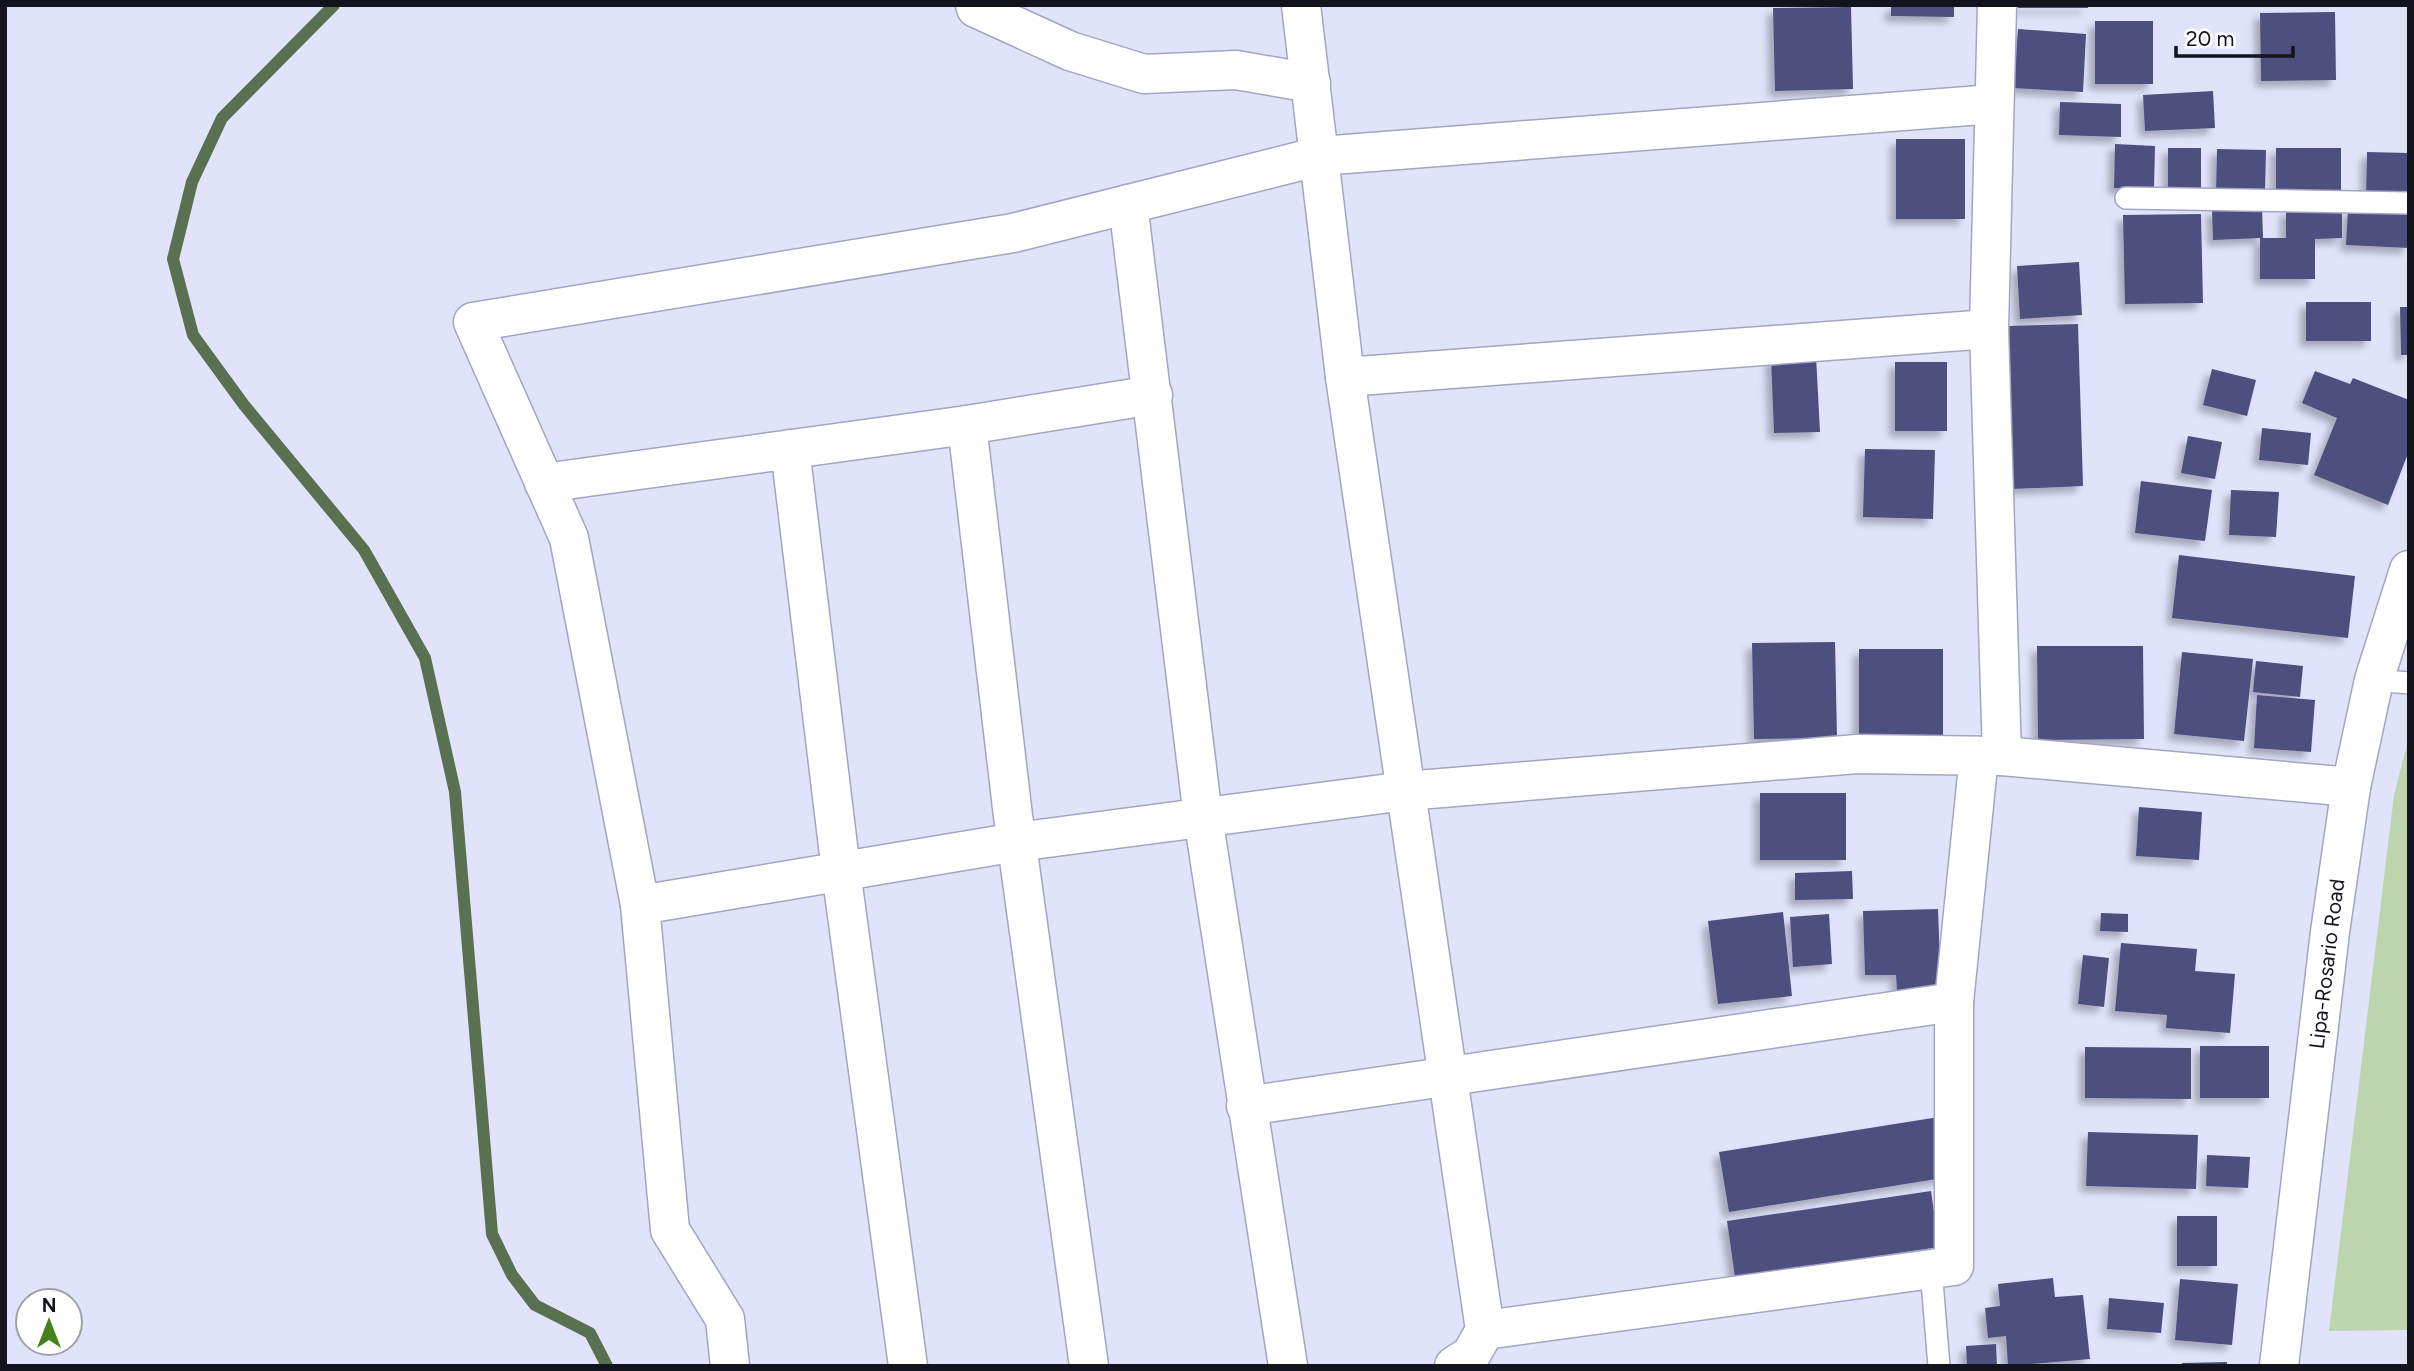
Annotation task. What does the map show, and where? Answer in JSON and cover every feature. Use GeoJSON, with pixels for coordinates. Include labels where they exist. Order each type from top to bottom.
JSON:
{"type":"FeatureCollection","features":[{"type":"Feature","properties":{"kind":"street"},"geometry":{"type":"LineString","coordinates":[[975,5],[976,8],[1070,51],[1144,74],[1236,70],[1311,83]]}},
{"type":"Feature","properties":{"kind":"street"},"geometry":{"type":"LineString","coordinates":[[1301,5],[1345,377],[1485,1330],[1471,1355],[1454,1366]]}},
{"type":"Feature","properties":{"kind":"street"},"geometry":{"type":"LineString","coordinates":[[1485,1330],[1954,1266],[1954,1002],[1990,756],[1989,329],[1997,5]]}},
{"type":"Feature","properties":{"kind":"street"},"geometry":{"type":"LineString","coordinates":[[730,1366],[725,1319],[670,1230],[640,905],[569,538],[473,322],[1013,233],[1320,156],[1994,104]]}},
{"type":"Feature","properties":{"kind":"street"},"geometry":{"type":"LineString","coordinates":[[1128,204],[1203,817],[1287,1366]]}},
{"type":"Feature","properties":{"kind":"street"},"geometry":{"type":"LineString","coordinates":[[1345,377],[1989,329]]}},
{"type":"Feature","properties":{"kind":"street"},"geometry":{"type":"LineString","coordinates":[[544,483],[967,425],[1153,396]]}},
{"type":"Feature","properties":{"kind":"street"},"geometry":{"type":"LineString","coordinates":[[967,425],[1017,842],[1089,1366]]}},
{"type":"Feature","properties":{"kind":"street"},"geometry":{"type":"LineString","coordinates":[[790,449],[841,872],[908,1366]]}},
{"type":"Feature","properties":{"kind":"street","name":"Lipa-Rosario Road"},"geometry":{"type":"LineString","coordinates":[[2279,1366],[2329,946],[2351,787],[2391,682],[2409,570]]}},
{"type":"Feature","properties":{"kind":"street"},"geometry":{"type":"LineString","coordinates":[[640,905],[1017,842],[1405,791],[1857,754],[1990,756],[2351,787]]}},
{"type":"Feature","properties":{"kind":"street"},"geometry":{"type":"LineString","coordinates":[[1246,1106],[1954,1002]]}},
{"type":"Feature","properties":{"kind":"lane"},"geometry":{"type":"LineString","coordinates":[[2126,198],[2409,204]]}},
{"type":"Feature","properties":{"kind":"lane"},"geometry":{"type":"LineString","coordinates":[[1931,1269],[1939,1366]]}},
{"type":"Feature","properties":{"kind":"green space"},"geometry":{"type":"Polygon","coordinates":[[[2409,737],[2409,1330],[2329,1331],[2394,795],[2409,737]]]}},
{"type":"Feature","properties":{"kind":"building"},"geometry":{"type":"Polygon","coordinates":[[[1891,5],[1954,5],[1954,17],[1891,16],[1891,5]]]}},
{"type":"Feature","properties":{"kind":"building"},"geometry":{"type":"Polygon","coordinates":[[[2018,5],[2088,5],[2088,8],[2018,8],[2018,5]]]}},
{"type":"Feature","properties":{"kind":"building"},"geometry":{"type":"Polygon","coordinates":[[[1851,7],[1853,89],[1775,91],[1773,8],[1851,7]]]}},
{"type":"Feature","properties":{"kind":"building"},"geometry":{"type":"Polygon","coordinates":[[[2335,12],[2336,80],[2261,81],[2260,13],[2335,12]]]}},
{"type":"Feature","properties":{"kind":"building"},"geometry":{"type":"Polygon","coordinates":[[[2095,21],[2153,21],[2153,84],[2095,84],[2095,21]]]}},
{"type":"Feature","properties":{"kind":"building"},"geometry":{"type":"Polygon","coordinates":[[[2018,29],[2086,34],[2083,92],[2014,88],[2018,29]]]}},
{"type":"Feature","properties":{"kind":"building"},"geometry":{"type":"Polygon","coordinates":[[[2213,91],[2215,128],[2145,131],[2143,95],[2213,91]]]}},
{"type":"Feature","properties":{"kind":"building"},"geometry":{"type":"Polygon","coordinates":[[[2060,102],[2121,104],[2121,137],[2059,135],[2060,102]]]}},
{"type":"Feature","properties":{"kind":"building"},"geometry":{"type":"Polygon","coordinates":[[[1896,139],[1965,139],[1965,219],[1896,219],[1896,139]]]}},
{"type":"Feature","properties":{"kind":"building"},"geometry":{"type":"Polygon","coordinates":[[[2115,144],[2155,146],[2154,189],[2114,188],[2115,144]]]}},
{"type":"Feature","properties":{"kind":"building"},"geometry":{"type":"Polygon","coordinates":[[[2168,148],[2201,148],[2201,191],[2168,191],[2168,148]]]}},
{"type":"Feature","properties":{"kind":"building"},"geometry":{"type":"Polygon","coordinates":[[[2276,148],[2341,148],[2341,199],[2276,199],[2276,148]]]}},
{"type":"Feature","properties":{"kind":"building"},"geometry":{"type":"Polygon","coordinates":[[[2217,149],[2266,150],[2265,194],[2216,193],[2217,149]]]}},
{"type":"Feature","properties":{"kind":"building"},"geometry":{"type":"Polygon","coordinates":[[[2367,152],[2409,153],[2409,200],[2366,199],[2367,152]]]}},
{"type":"Feature","properties":{"kind":"building"},"geometry":{"type":"Polygon","coordinates":[[[2262,208],[2263,238],[2286,238],[2286,210],[2342,209],[2342,238],[2315,239],[2315,279],[2260,279],[2260,238],[2213,240],[2212,210],[2262,208]]]}},
{"type":"Feature","properties":{"kind":"building"},"geometry":{"type":"Polygon","coordinates":[[[2348,209],[2409,212],[2409,248],[2346,245],[2348,209]]]}},
{"type":"Feature","properties":{"kind":"building"},"geometry":{"type":"Polygon","coordinates":[[[2201,214],[2203,303],[2125,304],[2123,215],[2201,214]]]}},
{"type":"Feature","properties":{"kind":"building"},"geometry":{"type":"Polygon","coordinates":[[[2079,262],[2082,315],[2020,319],[2017,266],[2079,262]]]}},
{"type":"Feature","properties":{"kind":"building"},"geometry":{"type":"Polygon","coordinates":[[[2306,302],[2371,302],[2371,341],[2306,341],[2306,302]]]}},
{"type":"Feature","properties":{"kind":"building"},"geometry":{"type":"Polygon","coordinates":[[[2400,307],[2409,307],[2409,355],[2401,355],[2400,307]]]}},
{"type":"Feature","properties":{"kind":"building"},"geometry":{"type":"Polygon","coordinates":[[[2078,324],[2083,486],[2011,489],[2006,326],[2078,324]]]}},
{"type":"Feature","properties":{"kind":"building"},"geometry":{"type":"Polygon","coordinates":[[[1816,356],[1820,432],[1774,433],[1771,357],[1816,356]]]}},
{"type":"Feature","properties":{"kind":"building"},"geometry":{"type":"Polygon","coordinates":[[[1895,362],[1947,362],[1947,431],[1895,431],[1895,362]]]}},
{"type":"Feature","properties":{"kind":"building"},"geometry":{"type":"Polygon","coordinates":[[[2212,369],[2256,380],[2247,416],[2203,405],[2212,369]]]}},
{"type":"Feature","properties":{"kind":"building"},"geometry":{"type":"Polygon","coordinates":[[[2315,371],[2350,384],[2353,378],[2409,400],[2409,451],[2388,505],[2314,475],[2337,418],[2302,403],[2315,371]]]}},
{"type":"Feature","properties":{"kind":"building"},"geometry":{"type":"Polygon","coordinates":[[[2262,428],[2311,433],[2308,465],[2259,460],[2262,428]]]}},
{"type":"Feature","properties":{"kind":"building"},"geometry":{"type":"Polygon","coordinates":[[[2188,436],[2222,442],[2215,479],[2181,473],[2188,436]]]}},
{"type":"Feature","properties":{"kind":"building"},"geometry":{"type":"Polygon","coordinates":[[[1865,449],[1935,450],[1933,519],[1863,517],[1865,449]]]}},
{"type":"Feature","properties":{"kind":"building"},"geometry":{"type":"Polygon","coordinates":[[[2141,481],[2212,490],[2205,541],[2135,533],[2141,481]]]}},
{"type":"Feature","properties":{"kind":"building"},"geometry":{"type":"Polygon","coordinates":[[[2231,490],[2279,492],[2276,537],[2229,535],[2231,490]]]}},
{"type":"Feature","properties":{"kind":"building"},"geometry":{"type":"Polygon","coordinates":[[[2179,555],[2355,576],[2348,638],[2172,618],[2179,555]]]}},
{"type":"Feature","properties":{"kind":"building"},"geometry":{"type":"Polygon","coordinates":[[[1835,642],[1837,738],[1754,739],[1752,643],[1835,642]]]}},
{"type":"Feature","properties":{"kind":"building"},"geometry":{"type":"Polygon","coordinates":[[[2037,646],[2143,646],[2144,739],[2038,740],[2037,646]]]}},
{"type":"Feature","properties":{"kind":"building"},"geometry":{"type":"Polygon","coordinates":[[[1859,649],[1943,649],[1943,735],[1859,735],[1859,649]]]}},
{"type":"Feature","properties":{"kind":"building"},"geometry":{"type":"Polygon","coordinates":[[[2182,652],[2253,659],[2244,741],[2174,734],[2182,652]]]}},
{"type":"Feature","properties":{"kind":"building"},"geometry":{"type":"Polygon","coordinates":[[[2256,661],[2303,666],[2300,697],[2253,692],[2256,661]]]}},
{"type":"Feature","properties":{"kind":"building"},"geometry":{"type":"Polygon","coordinates":[[[2257,695],[2315,700],[2311,752],[2254,748],[2257,695]]]}},
{"type":"Feature","properties":{"kind":"building"},"geometry":{"type":"Polygon","coordinates":[[[1760,793],[1846,793],[1846,860],[1760,860],[1760,793]]]}},
{"type":"Feature","properties":{"kind":"building"},"geometry":{"type":"Polygon","coordinates":[[[2139,807],[2202,812],[2199,860],[2136,856],[2139,807]]]}},
{"type":"Feature","properties":{"kind":"building"},"geometry":{"type":"Polygon","coordinates":[[[1852,871],[1853,899],[1795,900],[1795,873],[1852,871]]]}},
{"type":"Feature","properties":{"kind":"building"},"geometry":{"type":"Polygon","coordinates":[[[1938,909],[1941,990],[1897,990],[1896,975],[1865,975],[1863,911],[1938,909]]]}},
{"type":"Feature","properties":{"kind":"building"},"geometry":{"type":"Polygon","coordinates":[[[1783,912],[1792,996],[1718,1004],[1708,921],[1783,912]]]}},
{"type":"Feature","properties":{"kind":"building"},"geometry":{"type":"Polygon","coordinates":[[[2101,913],[2128,914],[2128,932],[2100,931],[2101,913]]]}},
{"type":"Feature","properties":{"kind":"building"},"geometry":{"type":"Polygon","coordinates":[[[1829,914],[1832,964],[1793,967],[1790,917],[1829,914]]]}},
{"type":"Feature","properties":{"kind":"building"},"geometry":{"type":"Polygon","coordinates":[[[2121,943],[2197,949],[2195,971],[2235,974],[2230,1033],[2166,1028],[2167,1015],[2115,1011],[2121,943]]]}},
{"type":"Feature","properties":{"kind":"building"},"geometry":{"type":"Polygon","coordinates":[[[2083,955],[2109,958],[2104,1007],[2078,1004],[2083,955]]]}},
{"type":"Feature","properties":{"kind":"building"},"geometry":{"type":"Polygon","coordinates":[[[2200,1046],[2269,1046],[2269,1098],[2200,1098],[2200,1046]]]}},
{"type":"Feature","properties":{"kind":"building"},"geometry":{"type":"Polygon","coordinates":[[[2085,1047],[2191,1048],[2191,1099],[2085,1098],[2085,1047]]]}},
{"type":"Feature","properties":{"kind":"building"},"geometry":{"type":"Polygon","coordinates":[[[1939,1117],[1949,1177],[1729,1212],[1719,1152],[1939,1117]]]}},
{"type":"Feature","properties":{"kind":"building"},"geometry":{"type":"Polygon","coordinates":[[[2088,1132],[2198,1135],[2196,1189],[2086,1186],[2088,1132]]]}},
{"type":"Feature","properties":{"kind":"building"},"geometry":{"type":"Polygon","coordinates":[[[2207,1155],[2250,1157],[2248,1188],[2206,1186],[2207,1155]]]}},
{"type":"Feature","properties":{"kind":"building"},"geometry":{"type":"Polygon","coordinates":[[[1931,1191],[1939,1247],[1735,1277],[1727,1221],[1931,1191]]]}},
{"type":"Feature","properties":{"kind":"building"},"geometry":{"type":"Polygon","coordinates":[[[2177,1216],[2217,1216],[2217,1266],[2177,1266],[2177,1216]]]}},
{"type":"Feature","properties":{"kind":"building"},"geometry":{"type":"Polygon","coordinates":[[[2053,1278],[2055,1297],[2083,1295],[2090,1359],[2008,1366],[2006,1336],[1988,1338],[1985,1308],[2000,1306],[1998,1284],[2053,1278]]]}},
{"type":"Feature","properties":{"kind":"building"},"geometry":{"type":"Polygon","coordinates":[[[2180,1279],[2238,1284],[2232,1345],[2175,1340],[2180,1279]]]}},
{"type":"Feature","properties":{"kind":"building"},"geometry":{"type":"Polygon","coordinates":[[[2109,1298],[2164,1303],[2161,1333],[2107,1329],[2109,1298]]]}},
{"type":"Feature","properties":{"kind":"building"},"geometry":{"type":"Polygon","coordinates":[[[1996,1344],[1997,1366],[1967,1366],[1966,1346],[1996,1344]]]}},
{"type":"Feature","properties":{"kind":"building"},"geometry":{"type":"Polygon","coordinates":[[[2227,1362],[2227,1366],[2182,1366],[2182,1363],[2227,1362]]]}},
{"type":"Feature","properties":{"kind":"waterway"},"geometry":{"type":"LineString","coordinates":[[334,5],[222,118],[192,182],[173,259],[193,335],[244,405],[364,550],[425,658],[455,792],[492,1234],[512,1275],[535,1305],[590,1333],[607,1366]]}}]}
